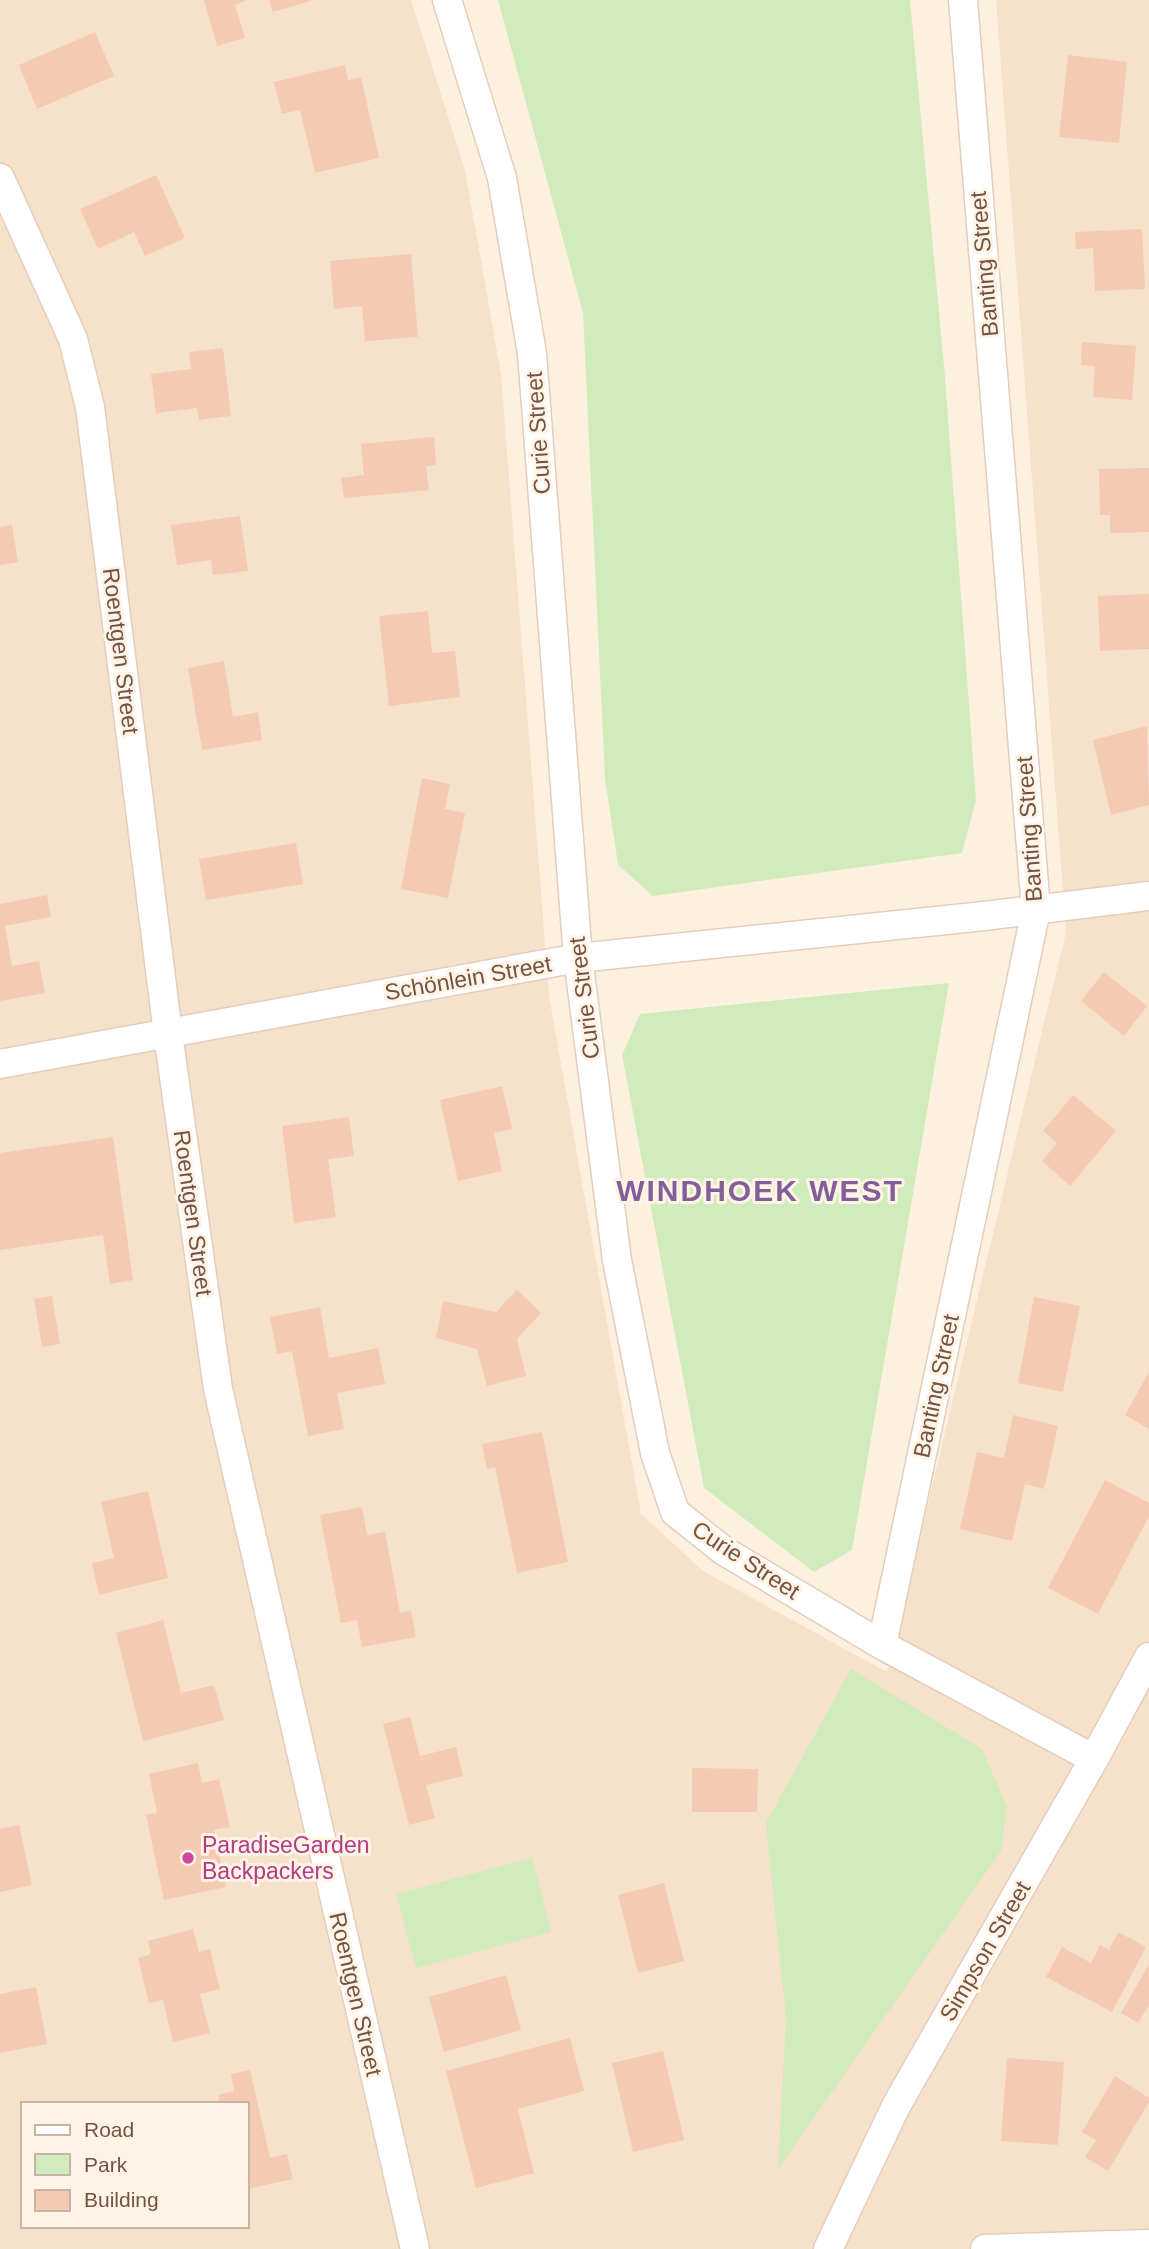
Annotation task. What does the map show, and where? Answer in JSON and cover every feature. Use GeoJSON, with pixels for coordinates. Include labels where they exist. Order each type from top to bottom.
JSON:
{"type":"FeatureCollection","features":[{"type":"Feature","properties":{"kind":"street","name":"Curie Street"},"geometry":{"type":"LineString","coordinates":[[447,0],[502,178],[532,353],[578,958],[617,1260],[654,1454],[675,1512],[724,1551],[882,1646],[1094,1759]]}},
{"type":"Feature","properties":{"kind":"street","name":"Banting Street"},"geometry":{"type":"LineString","coordinates":[[882,1646],[1036,910],[963,0]]}},
{"type":"Feature","properties":{"kind":"street","name":"Roentgen Street"},"geometry":{"type":"LineString","coordinates":[[0,178],[73,339],[90,407],[168,1034],[218,1389],[415,2249]]}},
{"type":"Feature","properties":{"kind":"street","name":"Schönlein Street"},"geometry":{"type":"LineString","coordinates":[[0,1064],[578,958],[1149,896]]}},
{"type":"Feature","properties":{"kind":"street","name":"Simpson Street"},"geometry":{"type":"LineString","coordinates":[[828,2249],[896,2106],[1094,1759],[1149,1657]]}},
{"type":"Feature","properties":{"kind":"street"},"geometry":{"type":"LineString","coordinates":[[985,2249],[1149,2244]]}},
{"type":"Feature","properties":{"kind":"shaded area"},"geometry":{"type":"Polygon","coordinates":[[[0,0],[411,0],[465,170],[501,374],[549,996],[641,1514],[703,1571],[887,1672],[1066,932],[996,0],[1149,0],[1149,2249],[0,2249],[0,0]]]}},
{"type":"Feature","properties":{"kind":"green space"},"geometry":{"type":"Polygon","coordinates":[[[498,0],[910,0],[945,377],[976,800],[962,853],[653,896],[618,865],[605,779],[583,313],[498,0]]]}},
{"type":"Feature","properties":{"kind":"green space"},"geometry":{"type":"Polygon","coordinates":[[[949,983],[852,1550],[814,1572],[704,1488],[622,1055],[640,1014],[949,983]]]}},
{"type":"Feature","properties":{"kind":"green space"},"geometry":{"type":"Polygon","coordinates":[[[851,1669],[982,1749],[1007,1807],[1001,1851],[778,2169],[786,2019],[766,1823],[851,1669]]]}},
{"type":"Feature","properties":{"kind":"green space"},"geometry":{"type":"Polygon","coordinates":[[[532,1858],[551,1932],[416,1968],[396,1894],[532,1858]]]}},
{"type":"Feature","properties":{"kind":"building"},"geometry":{"type":"Polygon","coordinates":[[[204,0],[248,0],[235,5],[245,38],[217,46],[204,0]]]}},
{"type":"Feature","properties":{"kind":"building"},"geometry":{"type":"Polygon","coordinates":[[[269,0],[311,0],[311,1],[273,12],[269,0]]]}},
{"type":"Feature","properties":{"kind":"building"},"geometry":{"type":"Polygon","coordinates":[[[95,32],[114,76],[37,109],[19,65],[95,32]]]}},
{"type":"Feature","properties":{"kind":"building"},"geometry":{"type":"Polygon","coordinates":[[[1068,55],[1127,62],[1119,143],[1059,137],[1068,55]]]}},
{"type":"Feature","properties":{"kind":"building"},"geometry":{"type":"Polygon","coordinates":[[[345,65],[348,80],[361,77],[379,158],[315,173],[300,110],[282,114],[274,82],[345,65]]]}},
{"type":"Feature","properties":{"kind":"building"},"geometry":{"type":"Polygon","coordinates":[[[156,175],[185,238],[145,256],[134,232],[98,249],[80,209],[156,175]]]}},
{"type":"Feature","properties":{"kind":"building"},"geometry":{"type":"Polygon","coordinates":[[[1142,229],[1145,289],[1095,291],[1093,248],[1076,249],[1075,232],[1142,229]]]}},
{"type":"Feature","properties":{"kind":"building"},"geometry":{"type":"Polygon","coordinates":[[[411,254],[418,337],[365,341],[362,306],[334,309],[330,261],[411,254]]]}},
{"type":"Feature","properties":{"kind":"building"},"geometry":{"type":"Polygon","coordinates":[[[1082,342],[1136,346],[1132,400],[1093,397],[1095,366],[1081,365],[1082,342]]]}},
{"type":"Feature","properties":{"kind":"building"},"geometry":{"type":"Polygon","coordinates":[[[223,348],[231,416],[199,420],[197,408],[156,413],[151,374],[191,369],[189,352],[223,348]]]}},
{"type":"Feature","properties":{"kind":"building"},"geometry":{"type":"Polygon","coordinates":[[[434,437],[436,465],[426,466],[429,490],[344,498],[341,478],[364,475],[361,444],[434,437]]]}},
{"type":"Feature","properties":{"kind":"building"},"geometry":{"type":"Polygon","coordinates":[[[1149,468],[1149,532],[1110,533],[1110,515],[1100,515],[1099,469],[1149,468]]]}},
{"type":"Feature","properties":{"kind":"building"},"geometry":{"type":"Polygon","coordinates":[[[240,516],[248,571],[213,575],[211,560],[177,565],[171,525],[240,516]]]}},
{"type":"Feature","properties":{"kind":"building"},"geometry":{"type":"Polygon","coordinates":[[[12,525],[18,562],[0,565],[0,527],[12,525]]]}},
{"type":"Feature","properties":{"kind":"building"},"geometry":{"type":"Polygon","coordinates":[[[1149,594],[1149,649],[1100,651],[1098,596],[1149,594]]]}},
{"type":"Feature","properties":{"kind":"building"},"geometry":{"type":"Polygon","coordinates":[[[428,611],[432,653],[455,651],[460,697],[389,706],[379,616],[428,611]]]}},
{"type":"Feature","properties":{"kind":"building"},"geometry":{"type":"Polygon","coordinates":[[[224,661],[233,717],[258,712],[262,740],[202,750],[188,668],[224,661]]]}},
{"type":"Feature","properties":{"kind":"building"},"geometry":{"type":"Polygon","coordinates":[[[1147,726],[1149,805],[1111,815],[1093,740],[1147,726]]]}},
{"type":"Feature","properties":{"kind":"building"},"geometry":{"type":"Polygon","coordinates":[[[422,778],[450,784],[445,809],[465,813],[448,898],[401,889],[422,778]]]}},
{"type":"Feature","properties":{"kind":"building"},"geometry":{"type":"Polygon","coordinates":[[[296,843],[303,884],[206,900],[199,859],[296,843]]]}},
{"type":"Feature","properties":{"kind":"building"},"geometry":{"type":"Polygon","coordinates":[[[47,895],[51,917],[5,926],[12,966],[39,961],[45,993],[0,1001],[0,904],[47,895]]]}},
{"type":"Feature","properties":{"kind":"building"},"geometry":{"type":"Polygon","coordinates":[[[1104,972],[1147,1006],[1124,1036],[1081,1001],[1104,972]]]}},
{"type":"Feature","properties":{"kind":"building"},"geometry":{"type":"Polygon","coordinates":[[[502,1086],[512,1129],[494,1133],[502,1171],[458,1181],[440,1100],[502,1086]]]}},
{"type":"Feature","properties":{"kind":"building"},"geometry":{"type":"Polygon","coordinates":[[[1073,1095],[1116,1131],[1070,1186],[1042,1161],[1057,1143],[1043,1131],[1073,1095]]]}},
{"type":"Feature","properties":{"kind":"building"},"geometry":{"type":"Polygon","coordinates":[[[349,1117],[354,1156],[328,1159],[336,1217],[294,1223],[282,1126],[349,1117]]]}},
{"type":"Feature","properties":{"kind":"building"},"geometry":{"type":"Polygon","coordinates":[[[113,1137],[133,1280],[110,1284],[103,1235],[0,1250],[0,1153],[113,1137]]]}},
{"type":"Feature","properties":{"kind":"building"},"geometry":{"type":"Polygon","coordinates":[[[517,1290],[541,1313],[517,1339],[526,1376],[487,1386],[477,1349],[436,1338],[443,1301],[496,1312],[517,1290]]]}},
{"type":"Feature","properties":{"kind":"building"},"geometry":{"type":"Polygon","coordinates":[[[52,1296],[60,1344],[42,1347],[34,1299],[52,1296]]]}},
{"type":"Feature","properties":{"kind":"building"},"geometry":{"type":"Polygon","coordinates":[[[1034,1297],[1080,1306],[1063,1392],[1018,1383],[1034,1297]]]}},
{"type":"Feature","properties":{"kind":"building"},"geometry":{"type":"Polygon","coordinates":[[[320,1307],[329,1358],[378,1348],[385,1384],[337,1393],[344,1429],[308,1436],[292,1351],[277,1354],[270,1317],[320,1307]]]}},
{"type":"Feature","properties":{"kind":"building"},"geometry":{"type":"Polygon","coordinates":[[[1149,1372],[1149,1429],[1125,1415],[1149,1372]]]}},
{"type":"Feature","properties":{"kind":"building"},"geometry":{"type":"Polygon","coordinates":[[[1013,1415],[1058,1426],[1044,1489],[1025,1484],[1012,1541],[960,1529],[977,1452],[1004,1458],[1013,1415]]]}},
{"type":"Feature","properties":{"kind":"building"},"geometry":{"type":"Polygon","coordinates":[[[542,1432],[568,1562],[517,1573],[495,1467],[487,1469],[482,1444],[542,1432]]]}},
{"type":"Feature","properties":{"kind":"building"},"geometry":{"type":"Polygon","coordinates":[[[1105,1480],[1149,1503],[1149,1516],[1098,1614],[1048,1588],[1105,1480]]]}},
{"type":"Feature","properties":{"kind":"building"},"geometry":{"type":"Polygon","coordinates":[[[148,1491],[168,1578],[99,1595],[92,1563],[114,1558],[101,1502],[148,1491]]]}},
{"type":"Feature","properties":{"kind":"building"},"geometry":{"type":"Polygon","coordinates":[[[362,1507],[367,1535],[385,1532],[400,1613],[411,1611],[416,1637],[362,1647],[357,1620],[341,1623],[320,1515],[362,1507]]]}},
{"type":"Feature","properties":{"kind":"building"},"geometry":{"type":"Polygon","coordinates":[[[163,1620],[181,1693],[214,1685],[224,1720],[143,1741],[116,1633],[163,1620]]]}},
{"type":"Feature","properties":{"kind":"building"},"geometry":{"type":"Polygon","coordinates":[[[410,1717],[420,1756],[456,1747],[463,1776],[426,1785],[435,1818],[409,1825],[383,1724],[410,1717]]]}},
{"type":"Feature","properties":{"kind":"building","name":"ParadiseGarden Backpackers"},"geometry":{"type":"Polygon","coordinates":[[[198,1763],[202,1783],[219,1779],[230,1827],[214,1830],[226,1887],[164,1900],[146,1815],[157,1813],[149,1774],[198,1763]]]}},
{"type":"Feature","properties":{"kind":"building"},"geometry":{"type":"Polygon","coordinates":[[[692,1768],[758,1769],[757,1812],[692,1812],[692,1768]]]}},
{"type":"Feature","properties":{"kind":"building"},"geometry":{"type":"Polygon","coordinates":[[[19,1825],[32,1885],[0,1892],[0,1829],[19,1825]]]}},
{"type":"Feature","properties":{"kind":"building"},"geometry":{"type":"Polygon","coordinates":[[[664,1883],[684,1961],[638,1973],[618,1895],[664,1883]]]}},
{"type":"Feature","properties":{"kind":"building"},"geometry":{"type":"Polygon","coordinates":[[[193,1929],[199,1952],[210,1949],[220,1989],[200,1994],[210,2033],[173,2042],[163,2000],[149,2003],[138,1958],[151,1954],[148,1941],[193,1929]]]}},
{"type":"Feature","properties":{"kind":"building"},"geometry":{"type":"Polygon","coordinates":[[[1118,1932],[1146,1947],[1112,2012],[1046,1977],[1062,1947],[1091,1963],[1100,1945],[1109,1950],[1118,1932]]]}},
{"type":"Feature","properties":{"kind":"building"},"geometry":{"type":"Polygon","coordinates":[[[1149,1964],[1149,2005],[1138,2023],[1121,2013],[1149,1964]]]}},
{"type":"Feature","properties":{"kind":"building"},"geometry":{"type":"Polygon","coordinates":[[[506,1975],[521,2030],[444,2052],[429,1997],[506,1975]]]}},
{"type":"Feature","properties":{"kind":"building"},"geometry":{"type":"Polygon","coordinates":[[[36,1987],[47,2044],[0,2053],[0,1994],[36,1987]]]}},
{"type":"Feature","properties":{"kind":"building"},"geometry":{"type":"Polygon","coordinates":[[[570,2038],[584,2091],[518,2109],[534,2173],[476,2188],[446,2071],[570,2038]]]}},
{"type":"Feature","properties":{"kind":"building"},"geometry":{"type":"Polygon","coordinates":[[[663,2051],[684,2140],[633,2152],[612,2063],[663,2051]]]}},
{"type":"Feature","properties":{"kind":"building"},"geometry":{"type":"Polygon","coordinates":[[[1007,2058],[1064,2062],[1058,2145],[1001,2141],[1007,2058]]]}},
{"type":"Feature","properties":{"kind":"building"},"geometry":{"type":"Polygon","coordinates":[[[250,2070],[270,2158],[287,2154],[293,2179],[248,2189],[248,2102],[220,2102],[218,2095],[234,2091],[231,2074],[250,2070]]]}},
{"type":"Feature","properties":{"kind":"building"},"geometry":{"type":"Polygon","coordinates":[[[1115,2076],[1149,2098],[1149,2102],[1108,2171],[1085,2157],[1096,2140],[1082,2132],[1115,2076]]]}},
{"type":"Feature","properties":{"kind":"place","name":"ParadiseGarden Backpackers"},"geometry":{"type":"Point","coordinates":[188,1858]}},
{"type":"Feature","properties":{"kind":"district","name":"WINDHOEK WEST"},"geometry":{"type":"Point","coordinates":[760,1191]}}]}
